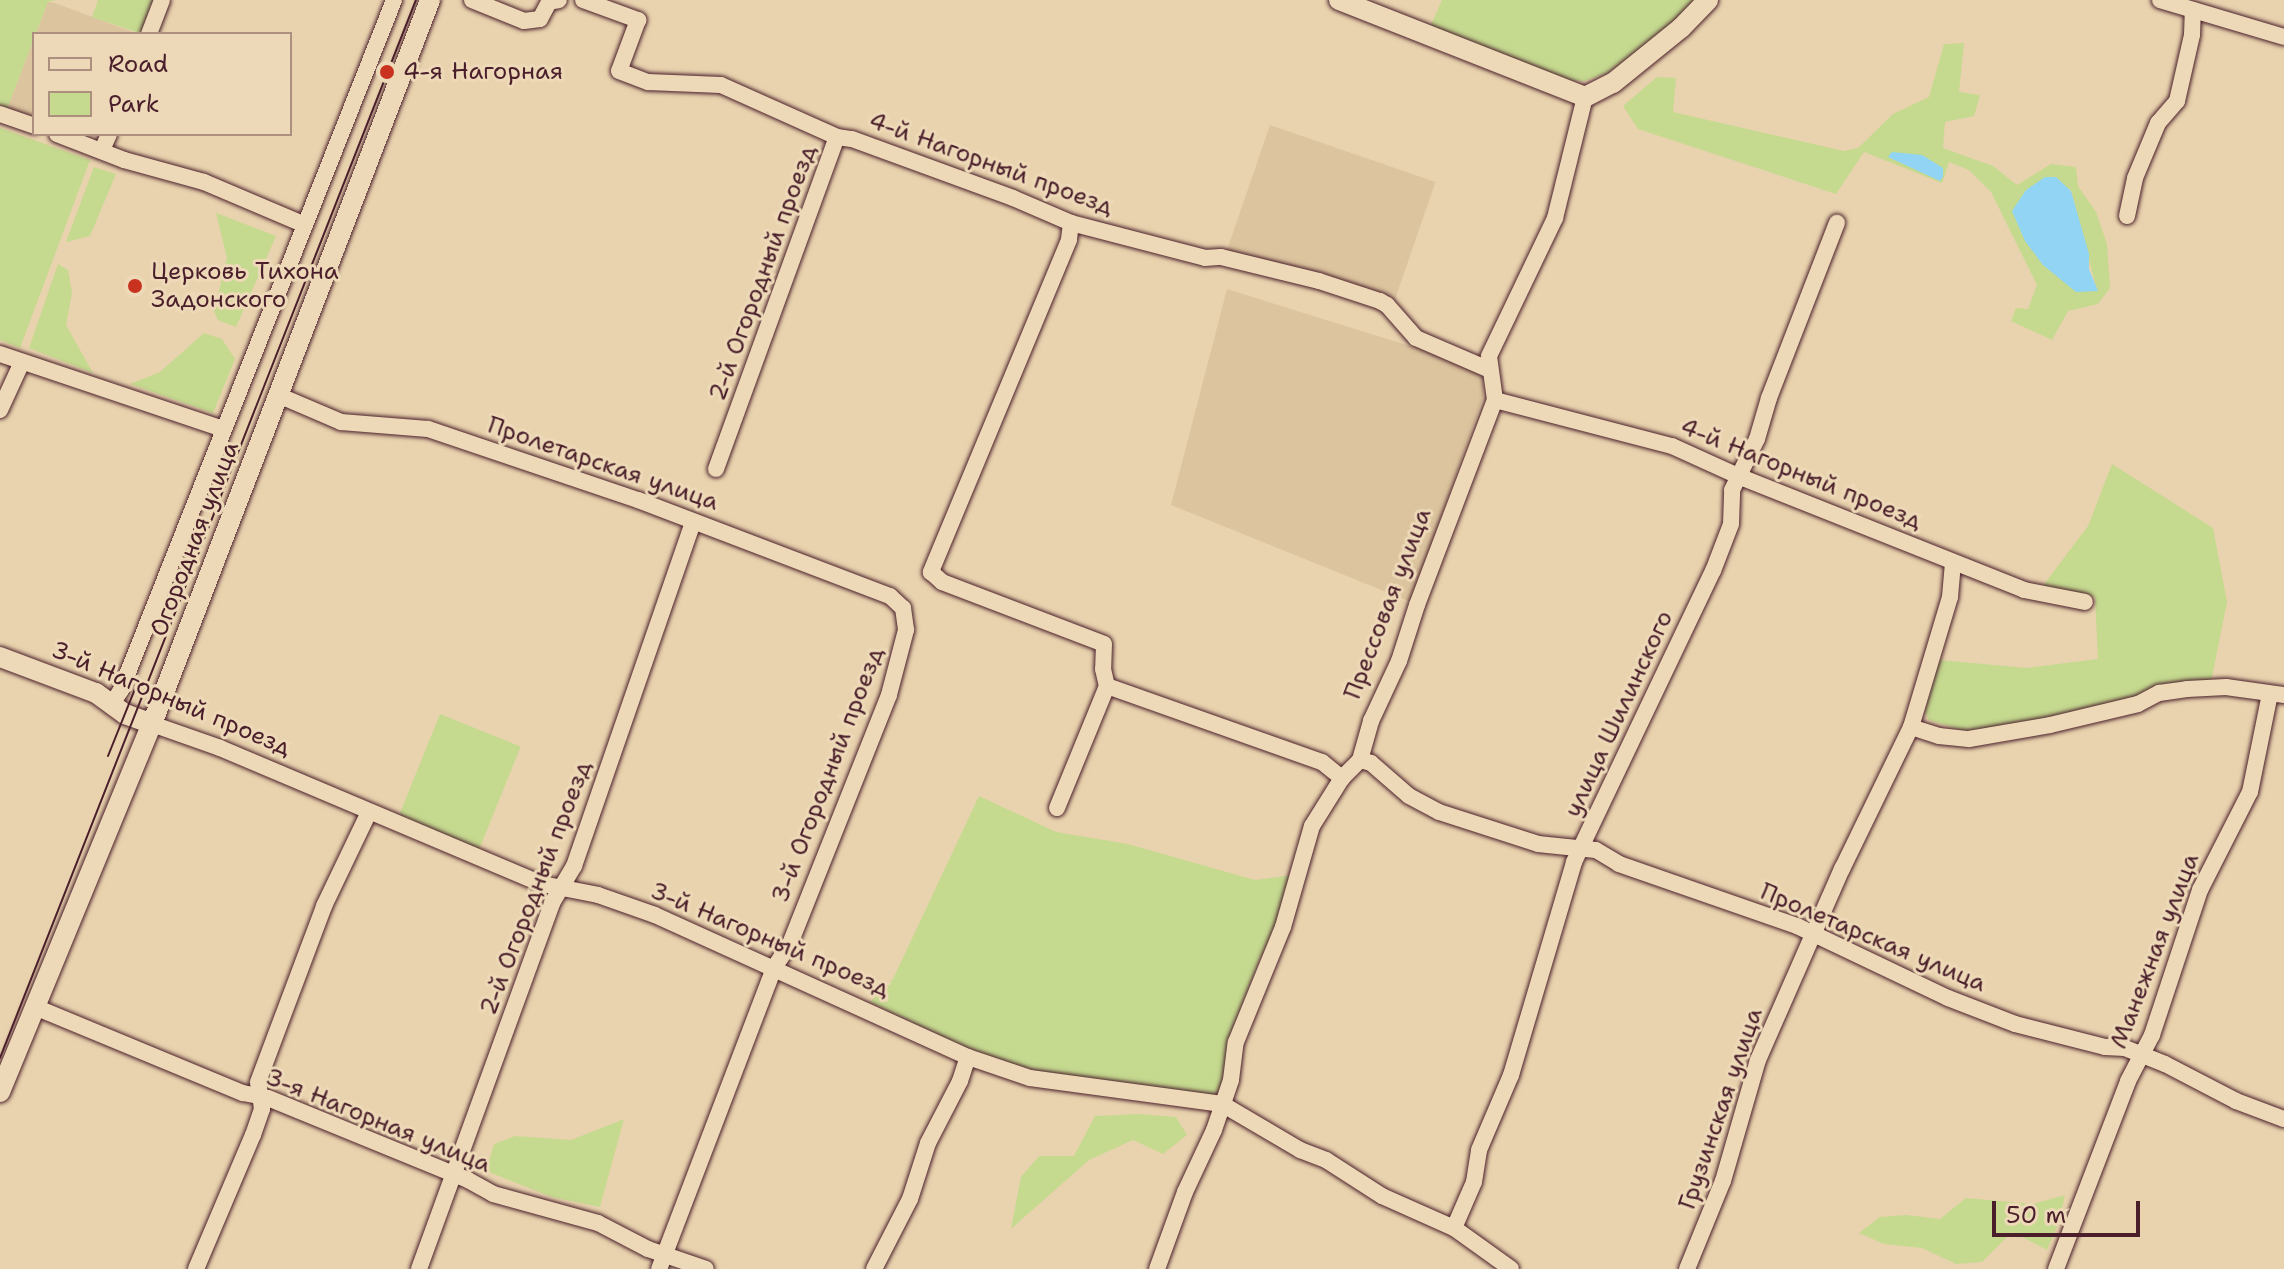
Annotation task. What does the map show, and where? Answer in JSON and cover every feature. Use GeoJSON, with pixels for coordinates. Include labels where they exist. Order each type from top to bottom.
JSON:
{"type":"FeatureCollection","features":[{"type":"Feature","properties":{"kind":"street"},"geometry":{"type":"LineString","coordinates":[[150,32],[162,0]]}},
{"type":"Feature","properties":{"kind":"street"},"geometry":{"type":"LineString","coordinates":[[111,705],[121,690],[394,0]]}},
{"type":"Feature","properties":{"kind":"street","name":"Огородная улица"},"geometry":{"type":"LineString","coordinates":[[0,1092],[152,724],[430,0]]}},
{"type":"Feature","properties":{"kind":"street"},"geometry":{"type":"LineString","coordinates":[[472,0],[524,21],[540,19],[549,2],[559,0]]}},
{"type":"Feature","properties":{"kind":"street","name":"4-й Нагорный проезд"},"geometry":{"type":"LineString","coordinates":[[583,0],[638,20],[619,71],[648,82],[721,85],[837,137],[852,139],[1000,193],[1071,223],[1205,258],[1221,257],[1319,281],[1380,301],[1416,338],[1490,370]]}},
{"type":"Feature","properties":{"kind":"street"},"geometry":{"type":"LineString","coordinates":[[1339,0],[1585,97],[1613,83],[1681,28],[1708,0]]}},
{"type":"Feature","properties":{"kind":"street"},"geometry":{"type":"LineString","coordinates":[[2169,2],[2284,37]]}},
{"type":"Feature","properties":{"kind":"street"},"geometry":{"type":"LineString","coordinates":[[2127,216],[2135,178],[2158,123],[2177,101],[2192,35],[2193,10]]}},
{"type":"Feature","properties":{"kind":"street"},"geometry":{"type":"LineString","coordinates":[[1495,400],[1489,356],[1555,218],[1585,97]]}},
{"type":"Feature","properties":{"kind":"street"},"geometry":{"type":"LineString","coordinates":[[0,114],[32,125]]}},
{"type":"Feature","properties":{"kind":"street"},"geometry":{"type":"LineString","coordinates":[[63,136],[124,160],[204,182],[303,224]]}},
{"type":"Feature","properties":{"kind":"street"},"geometry":{"type":"LineString","coordinates":[[102,150],[108,136]]}},
{"type":"Feature","properties":{"kind":"street","name":"2-й Огородный проезд"},"geometry":{"type":"LineString","coordinates":[[716,469],[837,137]]}},
{"type":"Feature","properties":{"kind":"street"},"geometry":{"type":"LineString","coordinates":[[1057,808],[1107,686],[1103,669],[1104,644],[942,582],[931,572],[1069,240],[1071,223]]}},
{"type":"Feature","properties":{"kind":"street","name":"улица Шилинского"},"geometry":{"type":"LineString","coordinates":[[1454,1228],[1474,1182],[1479,1150],[1511,1075],[1540,969],[1582,846],[1713,571],[1731,524],[1732,490],[1757,439],[1769,398],[1837,223]]}},
{"type":"Feature","properties":{"kind":"street"},"geometry":{"type":"LineString","coordinates":[[0,354],[223,429]]}},
{"type":"Feature","properties":{"kind":"street"},"geometry":{"type":"LineString","coordinates":[[0,410],[22,362]]}},
{"type":"Feature","properties":{"kind":"street","name":"Пролетарская улица"},"geometry":{"type":"LineString","coordinates":[[278,395],[341,422],[428,429],[752,541],[876,591],[903,608]]}},
{"type":"Feature","properties":{"kind":"street","name":"4-й Нагорный проезд"},"geometry":{"type":"LineString","coordinates":[[1495,400],[1672,446],[1738,476],[2024,590],[2085,602]]}},
{"type":"Feature","properties":{"kind":"street","name":"Прессовая улица"},"geometry":{"type":"LineString","coordinates":[[1157,1269],[1231,1080],[1236,1042],[1283,927],[1312,826],[1342,778],[1360,760],[1371,721],[1399,661],[1417,605],[1495,400]]}},
{"type":"Feature","properties":{"kind":"street","name":"2-й Огородный проезд"},"geometry":{"type":"LineString","coordinates":[[419,1269],[552,903],[574,866],[693,523]]}},
{"type":"Feature","properties":{"kind":"street","name":"Грузинская улица"},"geometry":{"type":"LineString","coordinates":[[1687,1269],[1723,1181],[1758,1060],[1813,934],[1911,727],[1950,597],[1953,563]]}},
{"type":"Feature","properties":{"kind":"street","name":"3-й Огородный проезд"},"geometry":{"type":"LineString","coordinates":[[662,1261],[774,968],[790,944],[889,695],[906,630],[903,608]]}},
{"type":"Feature","properties":{"kind":"street","name":"3-й Нагорный проезд"},"geometry":{"type":"LineString","coordinates":[[0,657],[96,693],[111,705],[152,724],[220,748],[542,884],[564,887],[655,915],[968,1057],[1030,1078],[1222,1104],[1300,1150],[1326,1160],[1382,1196],[1454,1228],[1511,1269]]}},
{"type":"Feature","properties":{"kind":"street"},"geometry":{"type":"LineString","coordinates":[[1107,686],[1322,762],[1342,778]]}},
{"type":"Feature","properties":{"kind":"street"},"geometry":{"type":"LineString","coordinates":[[1911,727],[1939,736],[1969,739],[2050,725],[2138,704],[2159,693],[2226,687],[2277,694]]}},
{"type":"Feature","properties":{"kind":"street","name":"Манежная улица"},"geometry":{"type":"LineString","coordinates":[[2056,1269],[2152,1035],[2200,890],[2250,792],[2277,694]]}},
{"type":"Feature","properties":{"kind":"street","name":"Пролетарская улица"},"geometry":{"type":"LineString","coordinates":[[1360,760],[1371,763],[1409,796],[1439,812],[1538,844],[1582,846],[1619,864],[1813,934],[1948,998],[2015,1024],[2142,1054],[2236,1101],[2284,1119]]}},
{"type":"Feature","properties":{"kind":"street"},"geometry":{"type":"LineString","coordinates":[[196,1269],[253,1135],[262,1109],[258,1082],[324,906],[369,812]]}},
{"type":"Feature","properties":{"kind":"street","name":"3-я Нагорная улица"},"geometry":{"type":"LineString","coordinates":[[35,1007],[59,1014],[243,1093],[259,1096],[454,1175],[493,1194],[598,1223],[648,1249],[662,1261],[706,1269]]}},
{"type":"Feature","properties":{"kind":"street"},"geometry":{"type":"LineString","coordinates":[[874,1269],[910,1199],[928,1143],[960,1081],[968,1057]]}},
{"type":"Feature","properties":{"kind":"shaded area"},"geometry":{"type":"Polygon","coordinates":[[[48,2],[133,32],[37,32],[48,2]]]}},
{"type":"Feature","properties":{"kind":"shaded area"},"geometry":{"type":"Polygon","coordinates":[[[32,44],[32,118],[7,109],[32,44]]]}},
{"type":"Feature","properties":{"kind":"shaded area"},"geometry":{"type":"Polygon","coordinates":[[[1270,125],[1435,182],[1392,310],[1226,253],[1270,125]]]}},
{"type":"Feature","properties":{"kind":"shaded area"},"geometry":{"type":"Polygon","coordinates":[[[1227,289],[1458,361],[1475,369],[1483,379],[1483,397],[1411,602],[1171,505],[1227,289]]]}},
{"type":"Feature","properties":{"kind":"green space"},"geometry":{"type":"Polygon","coordinates":[[[0,0],[56,0],[48,2],[37,32],[32,32],[32,44],[7,109],[0,106],[0,0]]]}},
{"type":"Feature","properties":{"kind":"green space"},"geometry":{"type":"Polygon","coordinates":[[[98,0],[156,0],[143,32],[92,17],[98,0]]]}},
{"type":"Feature","properties":{"kind":"green space"},"geometry":{"type":"Polygon","coordinates":[[[1442,0],[1697,0],[1674,24],[1607,73],[1584,81],[1561,80],[1430,27],[1442,0]]]}},
{"type":"Feature","properties":{"kind":"green space"},"geometry":{"type":"Polygon","coordinates":[[[1964,43],[1959,92],[1980,95],[1974,116],[1945,122],[1943,148],[1993,166],[2017,185],[2051,164],[2076,167],[2078,186],[2096,212],[2107,244],[2110,288],[2098,304],[2068,311],[2052,340],[2011,321],[2016,308],[2028,309],[2037,285],[1991,192],[1969,170],[1949,162],[1942,183],[1864,152],[1836,194],[1638,129],[1623,106],[1657,77],[1676,78],[1673,112],[1844,151],[1858,148],[1893,114],[1929,97],[1944,44],[1964,43]],[[2045,177],[2097,291],[2071,190],[2045,177]]]}},
{"type":"Feature","properties":{"kind":"green space"},"geometry":{"type":"Polygon","coordinates":[[[0,128],[90,160],[20,348],[0,340],[0,128]]]}},
{"type":"Feature","properties":{"kind":"green space"},"geometry":{"type":"Polygon","coordinates":[[[94,167],[116,174],[90,236],[66,242],[94,167]]]}},
{"type":"Feature","properties":{"kind":"green space"},"geometry":{"type":"Polygon","coordinates":[[[216,213],[276,236],[236,327],[218,320],[214,311],[227,258],[216,213]]]}},
{"type":"Feature","properties":{"kind":"green space"},"geometry":{"type":"Polygon","coordinates":[[[58,264],[68,270],[72,293],[66,325],[93,373],[29,348],[58,264]]]}},
{"type":"Feature","properties":{"kind":"green space"},"geometry":{"type":"Polygon","coordinates":[[[204,333],[222,339],[235,359],[213,413],[130,384],[160,372],[204,333]]]}},
{"type":"Feature","properties":{"kind":"green space"},"geometry":{"type":"Polygon","coordinates":[[[2112,464],[2213,528],[2227,602],[2211,682],[2048,720],[1969,732],[1929,720],[1925,712],[1939,660],[2027,668],[2098,659],[2095,597],[2042,587],[2088,526],[2112,464]]]}},
{"type":"Feature","properties":{"kind":"green space"},"geometry":{"type":"Polygon","coordinates":[[[440,714],[521,747],[479,850],[398,818],[440,714]]]}},
{"type":"Feature","properties":{"kind":"green space"},"geometry":{"type":"Polygon","coordinates":[[[979,796],[1056,832],[1128,844],[1255,880],[1294,875],[1279,924],[1260,958],[1228,1040],[1227,1077],[1220,1091],[1208,1097],[1033,1072],[969,1049],[870,1002],[893,979],[979,796]]]}},
{"type":"Feature","properties":{"kind":"green space"},"geometry":{"type":"Polygon","coordinates":[[[1139,1114],[1176,1117],[1187,1135],[1163,1154],[1133,1140],[1089,1160],[1011,1229],[1021,1177],[1039,1156],[1074,1156],[1095,1116],[1139,1114]]]}},
{"type":"Feature","properties":{"kind":"green space"},"geometry":{"type":"Polygon","coordinates":[[[624,1119],[600,1207],[552,1197],[486,1171],[494,1144],[515,1136],[571,1140],[624,1119]]]}},
{"type":"Feature","properties":{"kind":"green space"},"geometry":{"type":"Polygon","coordinates":[[[2065,1195],[2059,1222],[2047,1250],[2012,1232],[1982,1262],[1956,1264],[1922,1248],[1884,1244],[1859,1233],[1880,1217],[1906,1215],[1940,1219],[1966,1198],[2033,1204],[2065,1195]]]}},
{"type":"Feature","properties":{"kind":"water"},"geometry":{"type":"Polygon","coordinates":[[[1892,152],[1922,155],[1943,168],[1943,177],[1940,181],[1888,157],[1892,152]]]}},
{"type":"Feature","properties":{"kind":"water"},"geometry":{"type":"Polygon","coordinates":[[[2045,177],[2056,177],[2071,191],[2089,254],[2089,269],[2098,291],[2076,292],[2043,265],[2025,241],[2012,211],[2026,190],[2045,177]]]}},
{"type":"Feature","properties":{"kind":"tram line"},"geometry":{"type":"LineString","coordinates":[[0,1058],[416,0]]}},
{"type":"Feature","properties":{"kind":"tram line"},"geometry":{"type":"LineString","coordinates":[[108,756],[135,689]]}},
{"type":"Feature","properties":{"kind":"place","name":"4-я Нагорная"},"geometry":{"type":"Point","coordinates":[387,72]}},
{"type":"Feature","properties":{"kind":"place","name":"Церковь Тихона Задонского"},"geometry":{"type":"Point","coordinates":[135,286]}}]}
